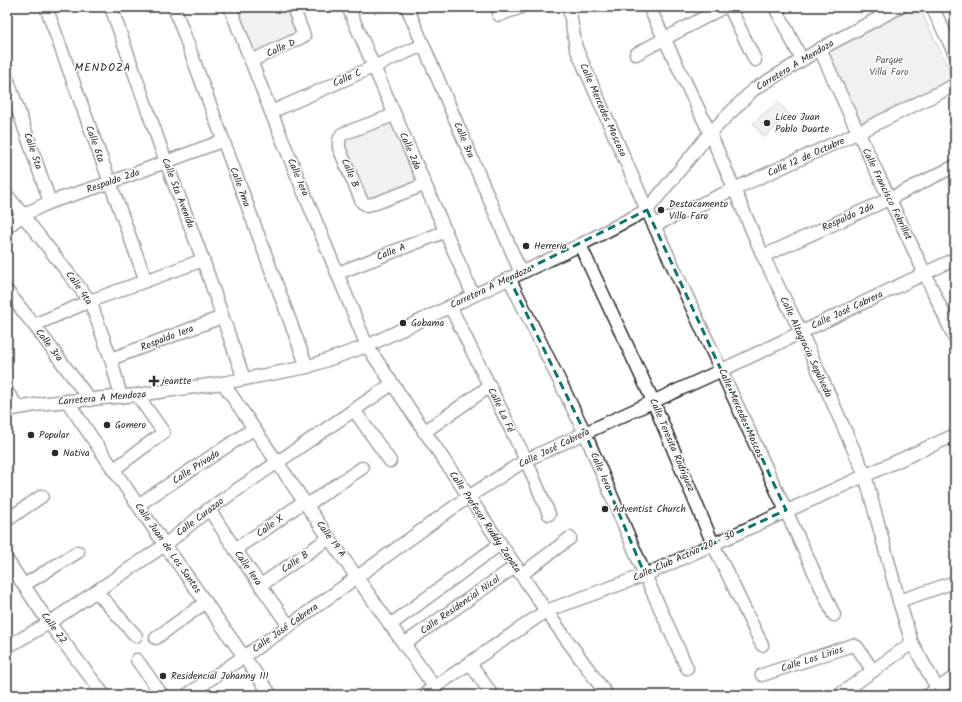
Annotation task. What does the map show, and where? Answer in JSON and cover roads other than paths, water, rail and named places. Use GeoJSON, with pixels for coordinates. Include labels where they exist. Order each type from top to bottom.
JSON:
{"type":"FeatureCollection","features":[{"type":"Feature","properties":{"kind":"street","name":"Calle 6ta"},"geometry":{"type":"LineString","coordinates":[[46,7],[146,281]]}},
{"type":"Feature","properties":{"kind":"street","name":"Calle 5ta Avenida"},"geometry":{"type":"LineString","coordinates":[[111,7],[166,162],[203,260],[244,379]]}},
{"type":"Feature","properties":{"kind":"street","name":"Calle 7ma"},"geometry":{"type":"LineString","coordinates":[[174,7],[222,141],[307,367]]}},
{"type":"Feature","properties":{"kind":"street","name":"Calle 1era"},"geometry":{"type":"LineString","coordinates":[[230,7],[271,112],[367,346]]}},
{"type":"Feature","properties":{"kind":"street","name":"Calle D"},"geometry":{"type":"LineString","coordinates":[[251,61],[304,36],[293,7]]}},
{"type":"Feature","properties":{"kind":"street","name":"Calle 2da"},"geometry":{"type":"LineString","coordinates":[[348,7],[424,186],[473,295]]}},
{"type":"Feature","properties":{"kind":"street","name":"Calle 3ra"},"geometry":{"type":"LineString","coordinates":[[407,7],[521,273]]}},
{"type":"Feature","properties":{"kind":"street"},"geometry":{"type":"LineString","coordinates":[[499,15],[520,7]]}},
{"type":"Feature","properties":{"kind":"street","name":"Calle Mercedes Moscoso"},"geometry":{"type":"LineString","coordinates":[[568,7],[576,48],[647,210]]}},
{"type":"Feature","properties":{"kind":"street","name":"Calle Altagracia Sepúlveda"},"geometry":{"type":"LineString","coordinates":[[649,7],[710,133],[763,256],[801,332],[865,475],[899,601],[912,643],[935,693]]}},
{"type":"Feature","properties":{"kind":"street"},"geometry":{"type":"LineString","coordinates":[[775,7],[802,60]]}},
{"type":"Feature","properties":{"kind":"street","name":"Carretera A Mendoza"},"geometry":{"type":"LineString","coordinates":[[13,408],[67,401],[137,396],[223,383],[307,367],[367,346],[580,245],[647,210],[710,133],[753,90],[820,49],[900,7]]}},
{"type":"Feature","properties":{"kind":"street"},"geometry":{"type":"LineString","coordinates":[[932,7],[955,54]]}},
{"type":"Feature","properties":{"kind":"street"},"geometry":{"type":"LineString","coordinates":[[636,54],[665,39],[704,12],[730,8],[755,60]]}},
{"type":"Feature","properties":{"kind":"street","name":"Calle C"},"geometry":{"type":"LineString","coordinates":[[271,112],[423,45]]}},
{"type":"Feature","properties":{"kind":"street","name":"Calle Francisco Febrillet"},"geometry":{"type":"LineString","coordinates":[[820,49],[888,198],[925,273],[955,339]]}},
{"type":"Feature","properties":{"kind":"street","name":"Calle 5ta"},"geometry":{"type":"LineString","coordinates":[[7,78],[50,202]]}},
{"type":"Feature","properties":{"kind":"street","name":"Calle 12 de Octubre"},"geometry":{"type":"LineString","coordinates":[[655,225],[858,133],[955,85]]}},
{"type":"Feature","properties":{"kind":"street","name":"Calle B"},"geometry":{"type":"LineString","coordinates":[[394,115],[342,134],[339,140],[339,148],[362,202],[367,205],[424,186]]}},
{"type":"Feature","properties":{"kind":"street","name":"Respaldo 2da"},"geometry":{"type":"LineString","coordinates":[[7,227],[23,215],[50,202],[110,183],[222,141]]}},
{"type":"Feature","properties":{"kind":"street","name":"Respaldo 2da"},"geometry":{"type":"LineString","coordinates":[[763,256],[955,166]]}},
{"type":"Feature","properties":{"kind":"street","name":"Calle 4ta"},"geometry":{"type":"LineString","coordinates":[[7,195],[90,301],[111,359],[121,397]]}},
{"type":"Feature","properties":{"kind":"street","name":"Calle Mercedes Moscos"},"geometry":{"type":"LineString","coordinates":[[647,210],[834,615]]}},
{"type":"Feature","properties":{"kind":"street","name":"Calle A"},"geometry":{"type":"LineString","coordinates":[[338,273],[444,232]]}},
{"type":"Feature","properties":{"kind":"street","name":"Calle Teresita Rodriguez"},"geometry":{"type":"LineString","coordinates":[[580,245],[653,401],[713,544],[762,645]]}},
{"type":"Feature","properties":{"kind":"street","name":"Calle José Cabrera"},"geometry":{"type":"LineString","coordinates":[[187,695],[288,626],[468,496],[526,460],[722,370],[955,259]]}},
{"type":"Feature","properties":{"kind":"street"},"geometry":{"type":"LineString","coordinates":[[34,325],[90,301],[203,260]]}},
{"type":"Feature","properties":{"kind":"street","name":"Calle 1era"},"geometry":{"type":"LineString","coordinates":[[509,278],[585,433],[645,575],[687,668]]}},
{"type":"Feature","properties":{"kind":"street","name":"Calle 3ra"},"geometry":{"type":"LineString","coordinates":[[7,291],[90,400]]}},
{"type":"Feature","properties":{"kind":"street","name":"Calle La Fé"},"geometry":{"type":"LineString","coordinates":[[450,306],[526,460],[549,514]]}},
{"type":"Feature","properties":{"kind":"street","name":"Respaldo 1era"},"geometry":{"type":"LineString","coordinates":[[111,359],[222,316]]}},
{"type":"Feature","properties":{"kind":"street","name":"Calle Profesor Ruddy Zapata"},"geometry":{"type":"LineString","coordinates":[[367,346],[546,611],[607,695]]}},
{"type":"Feature","properties":{"kind":"street","name":"Calle 19 A"},"geometry":{"type":"LineString","coordinates":[[223,383],[253,429],[278,462],[390,625],[438,691]]}},
{"type":"Feature","properties":{"kind":"street","name":"Calle Curazao"},"geometry":{"type":"LineString","coordinates":[[8,643],[49,623],[165,545],[209,508],[392,384]]}},
{"type":"Feature","properties":{"kind":"street"},"geometry":{"type":"LineString","coordinates":[[424,432],[490,386]]}},
{"type":"Feature","properties":{"kind":"street"},"geometry":{"type":"LineString","coordinates":[[7,392],[13,408]]}},
{"type":"Feature","properties":{"kind":"street"},"geometry":{"type":"LineString","coordinates":[[113,470],[162,433],[162,430],[137,396]]}},
{"type":"Feature","properties":{"kind":"street","name":"Calle Juan de Los Santos"},"geometry":{"type":"LineString","coordinates":[[67,401],[165,545],[271,695]]}},
{"type":"Feature","properties":{"kind":"street"},"geometry":{"type":"LineString","coordinates":[[354,410],[390,461]]}},
{"type":"Feature","properties":{"kind":"street","name":"Calle Privada"},"geometry":{"type":"LineString","coordinates":[[138,505],[253,429]]}},
{"type":"Feature","properties":{"kind":"street","name":"Calle Club Activo 20 - 30"},"geometry":{"type":"LineString","coordinates":[[423,695],[438,691],[470,663],[546,611],[645,575],[955,434]]}},
{"type":"Feature","properties":{"kind":"street","name":"Calle X"},"geometry":{"type":"LineString","coordinates":[[235,549],[362,468]]}},
{"type":"Feature","properties":{"kind":"street"},"geometry":{"type":"LineString","coordinates":[[7,520],[42,496]]}},
{"type":"Feature","properties":{"kind":"street","name":"Calle 1era"},"geometry":{"type":"LineString","coordinates":[[209,508],[235,549],[288,626]]}},
{"type":"Feature","properties":{"kind":"street","name":"Calle B"},"geometry":{"type":"LineString","coordinates":[[261,585],[330,538]]}},
{"type":"Feature","properties":{"kind":"street","name":"Calle Residencial Nicol"},"geometry":{"type":"LineString","coordinates":[[404,644],[570,538]]}},
{"type":"Feature","properties":{"kind":"street"},"geometry":{"type":"LineString","coordinates":[[390,625],[500,544]]}},
{"type":"Feature","properties":{"kind":"street"},"geometry":{"type":"LineString","coordinates":[[24,585],[78,552]]}},
{"type":"Feature","properties":{"kind":"street","name":"Calle 22"},"geometry":{"type":"LineString","coordinates":[[7,560],[49,623],[104,695]]}},
{"type":"Feature","properties":{"kind":"street"},"geometry":{"type":"LineString","coordinates":[[899,601],[955,582]]}},
{"type":"Feature","properties":{"kind":"street"},"geometry":{"type":"LineString","coordinates":[[96,591],[136,636]]}},
{"type":"Feature","properties":{"kind":"street"},"geometry":{"type":"LineString","coordinates":[[156,638],[206,602]]}},
{"type":"Feature","properties":{"kind":"street"},"geometry":{"type":"LineString","coordinates":[[839,695],[912,643]]}},
{"type":"Feature","properties":{"kind":"street","name":"Calle Los Lirios"},"geometry":{"type":"LineString","coordinates":[[762,675],[853,645],[857,647],[873,671]]}},
{"type":"Feature","properties":{"kind":"street"},"geometry":{"type":"LineString","coordinates":[[138,660],[162,695]]}},
{"type":"Feature","properties":{"kind":"street"},"geometry":{"type":"LineString","coordinates":[[470,663],[492,695]]}},
{"type":"Feature","properties":{"kind":"street"},"geometry":{"type":"LineString","coordinates":[[935,693],[955,677]]}},
{"type":"Feature","properties":{"kind":"place","name":"Liceo Juan Pablo Duarte"},"geometry":{"type":"Point","coordinates":[767,123]}},
{"type":"Feature","properties":{"kind":"place","name":"Destacamento Villa Faro"},"geometry":{"type":"Point","coordinates":[661,210]}},
{"type":"Feature","properties":{"kind":"place","name":"Herreria"},"geometry":{"type":"Point","coordinates":[526,246]}},
{"type":"Feature","properties":{"kind":"place","name":"Gobama"},"geometry":{"type":"Point","coordinates":[403,323]}},
{"type":"Feature","properties":{"kind":"place","name":"jeantte"},"geometry":{"type":"Point","coordinates":[154,381]}},
{"type":"Feature","properties":{"kind":"place","name":"Gomero"},"geometry":{"type":"Point","coordinates":[107,425]}},
{"type":"Feature","properties":{"kind":"place","name":"Popular"},"geometry":{"type":"Point","coordinates":[31,435]}},
{"type":"Feature","properties":{"kind":"place","name":"Nativa"},"geometry":{"type":"Point","coordinates":[55,453]}},
{"type":"Feature","properties":{"kind":"place","name":"Adventist Church"},"geometry":{"type":"Point","coordinates":[605,509]}},
{"type":"Feature","properties":{"kind":"place","name":"Residencial Johanny III"},"geometry":{"type":"Point","coordinates":[163,676]}},
{"type":"Feature","properties":{"kind":"district","name":"MENDOZA"},"geometry":{"type":"Point","coordinates":[103,68]}},
{"type":"Feature","properties":{"kind":"park label","name":"Parque Villa Faro"},"geometry":{"type":"Point","coordinates":[889,66]}}]}
